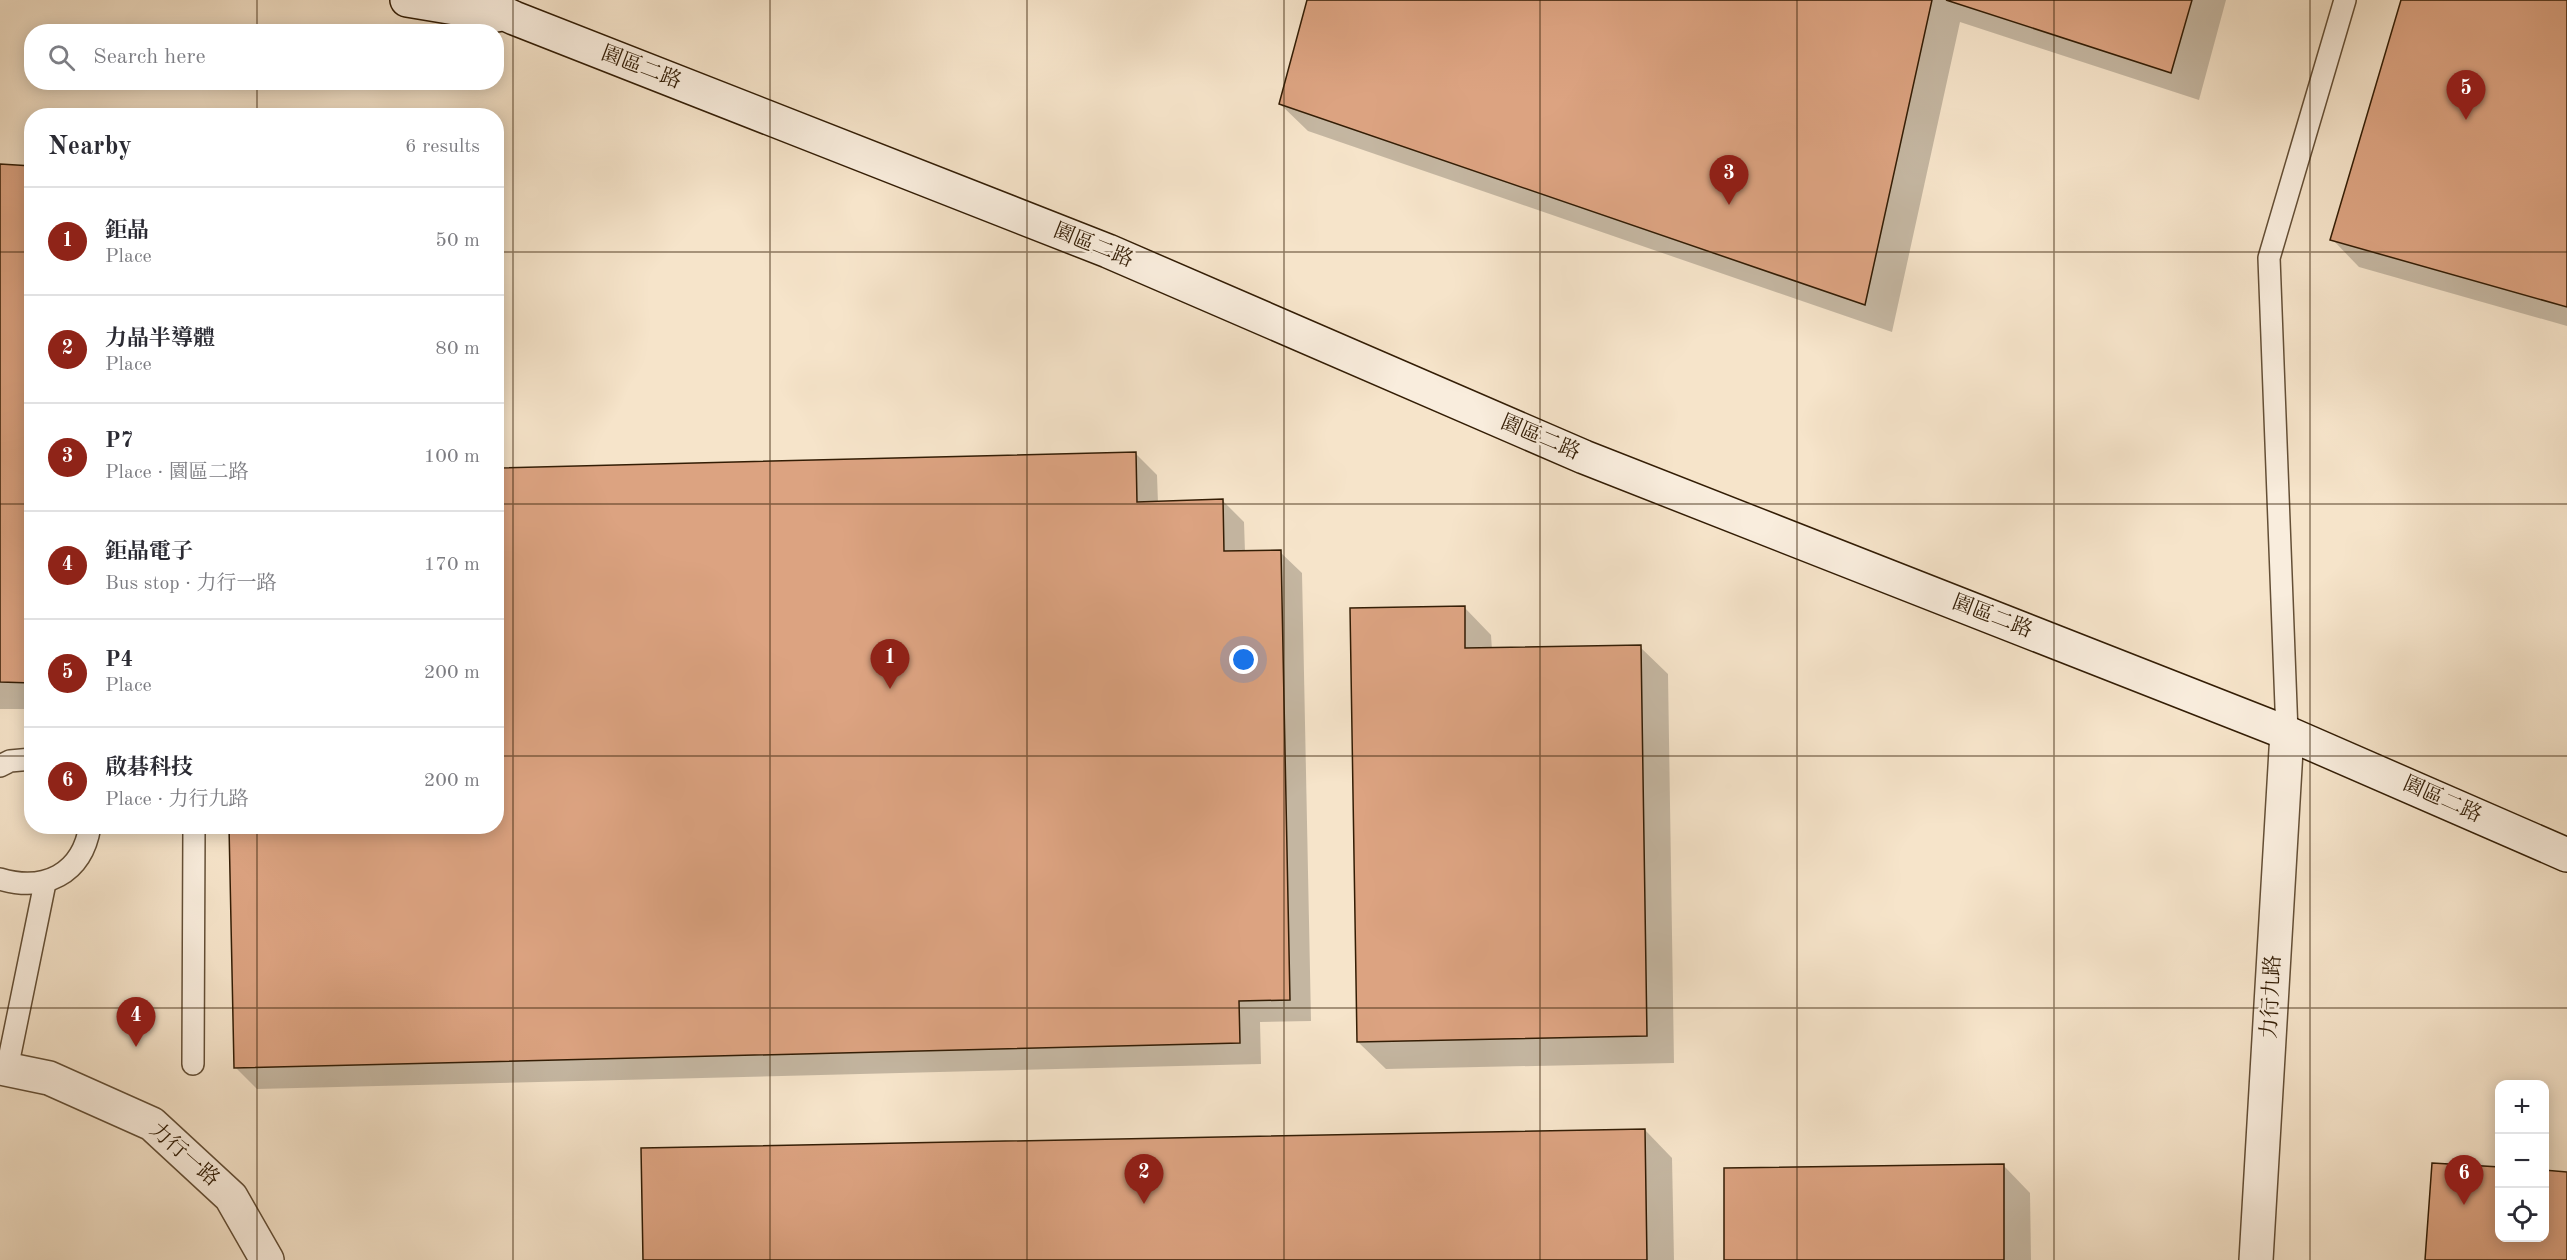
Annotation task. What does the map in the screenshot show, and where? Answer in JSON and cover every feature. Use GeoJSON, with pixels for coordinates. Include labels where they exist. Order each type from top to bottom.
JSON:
{"type":"FeatureCollection","features":[{"type":"Feature","properties":{"kind":"street","name":"園區二路"},"geometry":{"type":"LineString","coordinates":[[407,0],[514,18]]}},
{"type":"Feature","properties":{"kind":"street","name":"園區二路"},"geometry":{"type":"LineString","coordinates":[[475,0],[514,18],[1108,251],[1584,457],[2287,733],[2567,855]]}},
{"type":"Feature","properties":{"kind":"street","name":"力行九路"},"geometry":{"type":"LineString","coordinates":[[2256,1260],[2287,733]]}},
{"type":"Feature","properties":{"kind":"street","name":"力行一路"},"geometry":{"type":"LineString","coordinates":[[3,1068],[49,1078],[152,1124],[231,1197],[267,1260]]}},
{"type":"Feature","properties":{"kind":"lane"},"geometry":{"type":"LineString","coordinates":[[2287,733],[2269,258],[2345,0]]}},
{"type":"Feature","properties":{"kind":"lane"},"geometry":{"type":"LineString","coordinates":[[0,766],[10,761],[24,760]]}},
{"type":"Feature","properties":{"kind":"lane"},"geometry":{"type":"LineString","coordinates":[[0,879],[20,885],[45,883],[67,871],[83,852],[88,834]]}},
{"type":"Feature","properties":{"kind":"lane"},"geometry":{"type":"LineString","coordinates":[[193,1064],[194,834]]}},
{"type":"Feature","properties":{"kind":"lane"},"geometry":{"type":"LineString","coordinates":[[3,1068],[45,883]]}},
{"type":"Feature","properties":{"kind":"building"},"geometry":{"type":"Polygon","coordinates":[[[1307,0],[1932,0],[1865,305],[1279,104],[1307,0]]]}},
{"type":"Feature","properties":{"kind":"building"},"geometry":{"type":"Polygon","coordinates":[[[1946,0],[2192,0],[2171,73],[1946,0]]]}},
{"type":"Feature","properties":{"kind":"building"},"geometry":{"type":"Polygon","coordinates":[[[2401,0],[2567,0],[2567,307],[2330,240],[2401,0]]]}},
{"type":"Feature","properties":{"kind":"building"},"geometry":{"type":"Polygon","coordinates":[[[0,164],[24,166],[24,683],[0,682],[0,164]]]}},
{"type":"Feature","properties":{"kind":"building"},"geometry":{"type":"Polygon","coordinates":[[[1136,452],[1137,502],[1223,499],[1224,551],[1281,550],[1290,1000],[1239,1001],[1240,1043],[234,1068],[229,834],[504,834],[504,468],[1136,452]]]}},
{"type":"Feature","properties":{"kind":"building"},"geometry":{"type":"Polygon","coordinates":[[[1465,606],[1465,648],[1641,645],[1647,1036],[1357,1042],[1350,608],[1465,606]]]}},
{"type":"Feature","properties":{"kind":"building"},"geometry":{"type":"Polygon","coordinates":[[[1645,1129],[1647,1260],[643,1260],[641,1148],[1645,1129]]]}},
{"type":"Feature","properties":{"kind":"building"},"geometry":{"type":"Polygon","coordinates":[[[2432,1163],[2495,1167],[2495,1242],[2549,1242],[2549,1170],[2567,1172],[2567,1260],[2425,1260],[2432,1163]]]}},
{"type":"Feature","properties":{"kind":"building"},"geometry":{"type":"Polygon","coordinates":[[[2004,1164],[2004,1260],[1724,1260],[1724,1168],[2004,1164]]]}},
{"type":"Feature","properties":{"kind":"place","name":"P4"},"geometry":{"type":"Point","coordinates":[2466,120]}},
{"type":"Feature","properties":{"kind":"place","name":"P7"},"geometry":{"type":"Point","coordinates":[1729,205]}},
{"type":"Feature","properties":{"kind":"place","name":"鉅晶"},"geometry":{"type":"Point","coordinates":[890,689]}},
{"type":"Feature","properties":{"kind":"place","name":"鉅晶電子"},"geometry":{"type":"Point","coordinates":[136,1047]}},
{"type":"Feature","properties":{"kind":"place","name":"力晶半導體"},"geometry":{"type":"Point","coordinates":[1144,1204]}},
{"type":"Feature","properties":{"kind":"place","name":"啟碁科技"},"geometry":{"type":"Point","coordinates":[2464,1205]}}]}
